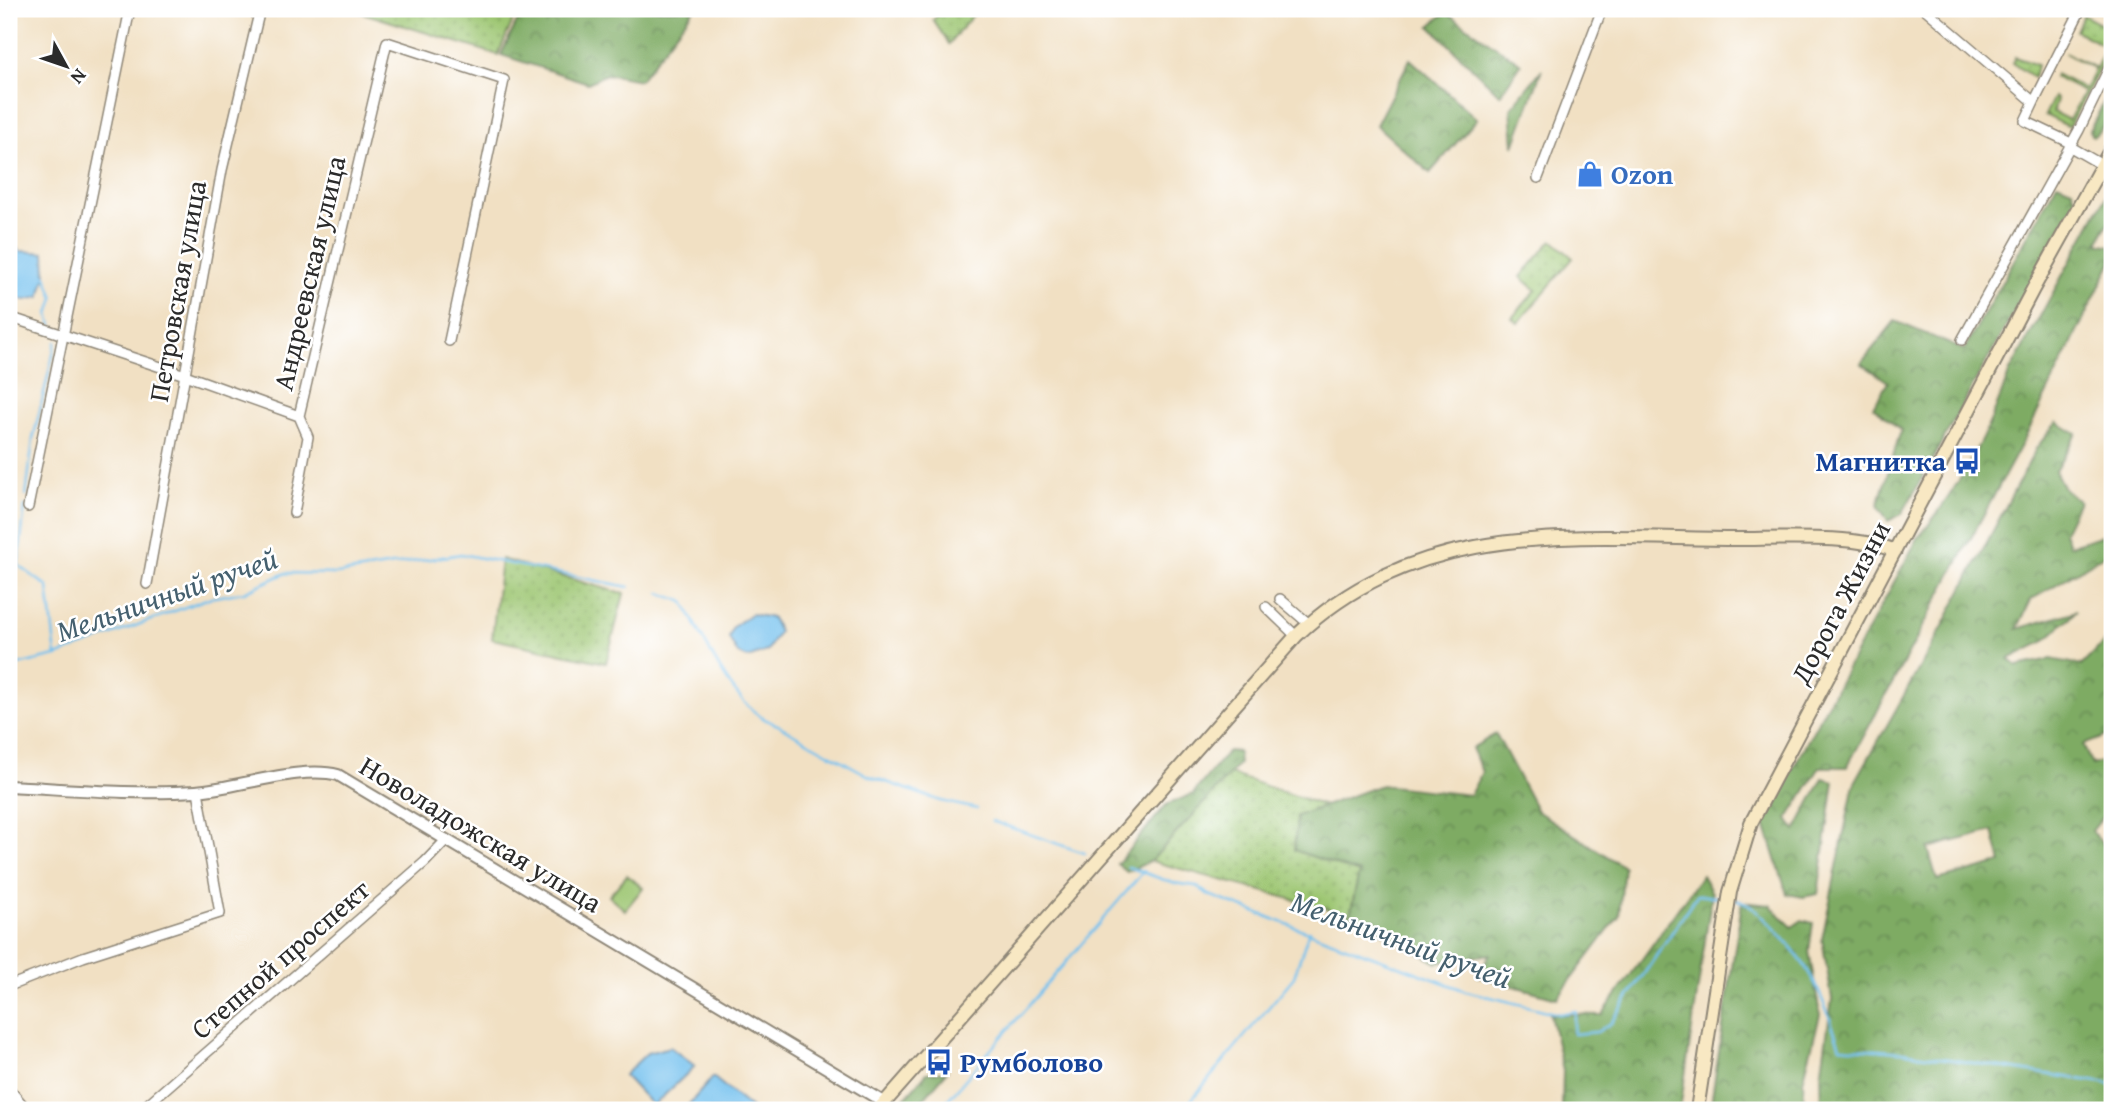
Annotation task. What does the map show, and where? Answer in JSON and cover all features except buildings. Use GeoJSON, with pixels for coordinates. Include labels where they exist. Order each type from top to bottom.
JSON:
{"type":"FeatureCollection","features":[{"type":"Feature","properties":{"kind":"main road","name":"Дорога Жизни"},"geometry":{"type":"LineString","coordinates":[[1697,1110],[1730,892],[1739,857],[1766,792],[2112,146]]}},
{"type":"Feature","properties":{"kind":"main road"},"geometry":{"type":"LineString","coordinates":[[882,1107],[1296,636],[1364,586],[1440,554],[1497,541],[1569,538],[1851,541],[1867,542],[1895,551]]}},
{"type":"Feature","properties":{"kind":"street"},"geometry":{"type":"LineString","coordinates":[[27,507],[84,221],[130,9]]}},
{"type":"Feature","properties":{"kind":"street","name":"Петровская улица"},"geometry":{"type":"LineString","coordinates":[[147,583],[222,170],[260,9]]}},
{"type":"Feature","properties":{"kind":"street"},"geometry":{"type":"LineString","coordinates":[[1538,178],[1602,9]]}},
{"type":"Feature","properties":{"kind":"street"},"geometry":{"type":"LineString","coordinates":[[1925,9],[2034,102]]}},
{"type":"Feature","properties":{"kind":"street"},"geometry":{"type":"LineString","coordinates":[[2081,9],[2025,121],[2102,165]]}},
{"type":"Feature","properties":{"kind":"street","name":"Андреевская улица"},"geometry":{"type":"LineString","coordinates":[[295,513],[309,437],[299,416],[387,42],[504,80],[449,341]]}},
{"type":"Feature","properties":{"kind":"street"},"geometry":{"type":"LineString","coordinates":[[1962,340],[2070,145],[2112,62]]}},
{"type":"Feature","properties":{"kind":"street"},"geometry":{"type":"LineString","coordinates":[[9,317],[299,416]]}},
{"type":"Feature","properties":{"kind":"street"},"geometry":{"type":"LineString","coordinates":[[1280,599],[1309,624]]}},
{"type":"Feature","properties":{"kind":"street"},"geometry":{"type":"LineString","coordinates":[[1266,607],[1296,636]]}},
{"type":"Feature","properties":{"kind":"street","name":"Новоладожская улица"},"geometry":{"type":"LineString","coordinates":[[9,786],[163,792],[198,791],[326,772],[349,780],[882,1107]]}},
{"type":"Feature","properties":{"kind":"street"},"geometry":{"type":"LineString","coordinates":[[9,986],[83,957],[220,913],[198,791]]}},
{"type":"Feature","properties":{"kind":"street","name":"Степной проспект"},"geometry":{"type":"LineString","coordinates":[[142,1110],[425,862],[446,840]]}},
{"type":"Feature","properties":{"kind":"street"},"geometry":{"type":"LineString","coordinates":[[9,1089],[27,1110]]}},
{"type":"Feature","properties":{"kind":"green space"},"geometry":{"type":"Polygon","coordinates":[[[350,9],[518,9],[498,55],[350,9]]]}},
{"type":"Feature","properties":{"kind":"green space"},"geometry":{"type":"Polygon","coordinates":[[[523,9],[694,9],[640,80],[606,74],[588,83],[501,55],[523,9]]]}},
{"type":"Feature","properties":{"kind":"green space"},"geometry":{"type":"Polygon","coordinates":[[[943,9],[978,9],[949,44],[933,20],[943,9]]]}},
{"type":"Feature","properties":{"kind":"green space"},"geometry":{"type":"Polygon","coordinates":[[[1446,12],[1521,64],[1500,95],[1430,26],[1446,12]]]}},
{"type":"Feature","properties":{"kind":"green space"},"geometry":{"type":"Polygon","coordinates":[[[2083,15],[2112,30],[2112,45],[2069,127],[2045,115],[2054,97],[2057,100],[2053,112],[2069,120],[2084,92],[2054,77],[2055,74],[2085,89],[2095,69],[2065,53],[2096,68],[2106,47],[2076,31],[2083,15]]]}},
{"type":"Feature","properties":{"kind":"green space"},"geometry":{"type":"Polygon","coordinates":[[[2015,57],[2037,65],[2034,78],[2012,63],[2015,57]]]}},
{"type":"Feature","properties":{"kind":"green space"},"geometry":{"type":"Polygon","coordinates":[[[1410,59],[1477,119],[1430,173],[1376,125],[1410,59]]]}},
{"type":"Feature","properties":{"kind":"green space"},"geometry":{"type":"Polygon","coordinates":[[[1542,69],[1514,146],[1511,108],[1542,69]]]}},
{"type":"Feature","properties":{"kind":"green space"},"geometry":{"type":"Polygon","coordinates":[[[2112,86],[2111,108],[2107,119],[2094,136],[2091,135],[2090,130],[2112,86]]]}},
{"type":"Feature","properties":{"kind":"green space"},"geometry":{"type":"Polygon","coordinates":[[[2057,183],[2072,189],[2076,200],[1902,514],[1888,521],[1878,505],[1901,430],[1873,407],[1888,382],[1861,363],[1895,321],[1964,350],[2057,183]]]}},
{"type":"Feature","properties":{"kind":"green space"},"geometry":{"type":"Polygon","coordinates":[[[2112,185],[2112,217],[2098,243],[2112,246],[2112,261],[2024,440],[1847,767],[1820,767],[1788,818],[1795,831],[1823,778],[1834,781],[1818,894],[1803,897],[1787,894],[1764,821],[1918,538],[1946,501],[1971,460],[2009,373],[2112,185]]]}},
{"type":"Feature","properties":{"kind":"green space"},"geometry":{"type":"Polygon","coordinates":[[[1552,240],[1573,258],[1518,323],[1512,318],[1536,290],[1521,277],[1552,240]]]}},
{"type":"Feature","properties":{"kind":"green space"},"geometry":{"type":"Polygon","coordinates":[[[2057,422],[2077,434],[2055,471],[2064,488],[2079,501],[2064,532],[2069,546],[2112,532],[2112,550],[2031,600],[2017,629],[2077,611],[2043,642],[2009,659],[2017,666],[2051,659],[2082,665],[2112,634],[2112,734],[2083,745],[2092,765],[2112,758],[2112,806],[2092,831],[2112,856],[2112,1110],[1822,1110],[1821,1076],[1832,999],[1822,939],[1854,784],[1943,626],[2037,447],[2057,422]],[[1993,831],[1928,848],[1937,880],[2001,863],[1993,831]]]}},
{"type":"Feature","properties":{"kind":"green space"},"geometry":{"type":"Polygon","coordinates":[[[501,559],[624,594],[606,663],[492,639],[501,559]]]}},
{"type":"Feature","properties":{"kind":"green space"},"geometry":{"type":"Polygon","coordinates":[[[1496,734],[1537,811],[1624,867],[1619,916],[1557,998],[1478,976],[1490,954],[1437,963],[1350,915],[1359,873],[1294,850],[1297,816],[1381,785],[1470,795],[1482,772],[1472,748],[1496,734]]]}},
{"type":"Feature","properties":{"kind":"green space"},"geometry":{"type":"Polygon","coordinates":[[[1228,751],[1238,752],[1239,764],[1151,861],[1127,872],[1117,864],[1166,805],[1193,794],[1228,751]]]}},
{"type":"Feature","properties":{"kind":"green space"},"geometry":{"type":"Polygon","coordinates":[[[1230,774],[1325,806],[1297,816],[1359,873],[1350,915],[1151,861],[1230,774]]]}},
{"type":"Feature","properties":{"kind":"green space"},"geometry":{"type":"Polygon","coordinates":[[[627,875],[643,888],[625,910],[609,896],[627,875]]]}},
{"type":"Feature","properties":{"kind":"green space"},"geometry":{"type":"Polygon","coordinates":[[[1702,875],[1712,893],[1680,1110],[1562,1110],[1563,1071],[1550,1014],[1602,1015],[1702,875]]]}},
{"type":"Feature","properties":{"kind":"green space"},"geometry":{"type":"Polygon","coordinates":[[[1742,902],[1770,905],[1792,927],[1802,920],[1813,923],[1809,951],[1820,1015],[1803,1081],[1805,1110],[1710,1110],[1742,902]]]}},
{"type":"Feature","properties":{"kind":"green space"},"geometry":{"type":"Polygon","coordinates":[[[947,1071],[914,1110],[894,1110],[927,1073],[947,1071]]]}},
{"type":"Feature","properties":{"kind":"water"},"geometry":{"type":"Polygon","coordinates":[[[9,242],[20,251],[45,253],[46,276],[40,297],[26,300],[9,297],[9,242]]]}},
{"type":"Feature","properties":{"kind":"water"},"geometry":{"type":"Polygon","coordinates":[[[751,614],[772,618],[779,632],[767,651],[748,658],[738,654],[729,638],[733,627],[751,614]]]}},
{"type":"Feature","properties":{"kind":"water"},"geometry":{"type":"Polygon","coordinates":[[[670,1047],[695,1066],[653,1106],[624,1075],[647,1053],[670,1047]]]}},
{"type":"Feature","properties":{"kind":"water"},"geometry":{"type":"Polygon","coordinates":[[[713,1077],[753,1110],[684,1110],[713,1077]]]}},
{"type":"Feature","properties":{"kind":"waterway"},"geometry":{"type":"LineString","coordinates":[[46,276],[54,298],[49,314],[52,325]]}},
{"type":"Feature","properties":{"kind":"waterway"},"geometry":{"type":"LineString","coordinates":[[26,496],[33,439],[56,342]]}},
{"type":"Feature","properties":{"kind":"waterway"},"geometry":{"type":"LineString","coordinates":[[25,506],[18,565],[48,587],[56,656]]}},
{"type":"Feature","properties":{"kind":"waterway","name":"Мельничный ручей"},"geometry":{"type":"LineString","coordinates":[[9,667],[56,656],[209,598],[244,592],[286,573],[337,574],[461,554],[629,587]]}},
{"type":"Feature","properties":{"kind":"waterway","name":"Мельничный ручей"},"geometry":{"type":"LineString","coordinates":[[660,593],[684,602],[722,673],[748,706],[762,718],[869,776],[941,801],[977,809]]}},
{"type":"Feature","properties":{"kind":"waterway","name":"Мельничный ручей"},"geometry":{"type":"LineString","coordinates":[[992,821],[1084,853]]}},
{"type":"Feature","properties":{"kind":"waterway","name":"Мельничный ручей"},"geometry":{"type":"LineString","coordinates":[[1128,867],[1173,883],[1196,886],[1209,895],[1466,991],[1559,1014],[1576,1011],[1573,1034],[1597,1032],[1611,1023],[1697,895],[1723,898]]}},
{"type":"Feature","properties":{"kind":"waterway"},"geometry":{"type":"LineString","coordinates":[[939,1110],[1144,871]]}},
{"type":"Feature","properties":{"kind":"waterway","name":"Мельничный ручей"},"geometry":{"type":"LineString","coordinates":[[1733,899],[1756,910],[1795,952],[1820,994],[1840,1047],[1901,1052],[2112,1084]]}},
{"type":"Feature","properties":{"kind":"waterway"},"geometry":{"type":"LineString","coordinates":[[1183,1110],[1294,977],[1309,931]]}},
{"type":"Feature","properties":{"kind":"place","name":"Ozon"},"geometry":{"type":"Point","coordinates":[1590,174]}},
{"type":"Feature","properties":{"kind":"place","name":"Магнитка"},"geometry":{"type":"Point","coordinates":[1967,461]}},
{"type":"Feature","properties":{"kind":"place","name":"Румболово"},"geometry":{"type":"Point","coordinates":[939,1062]}}]}
